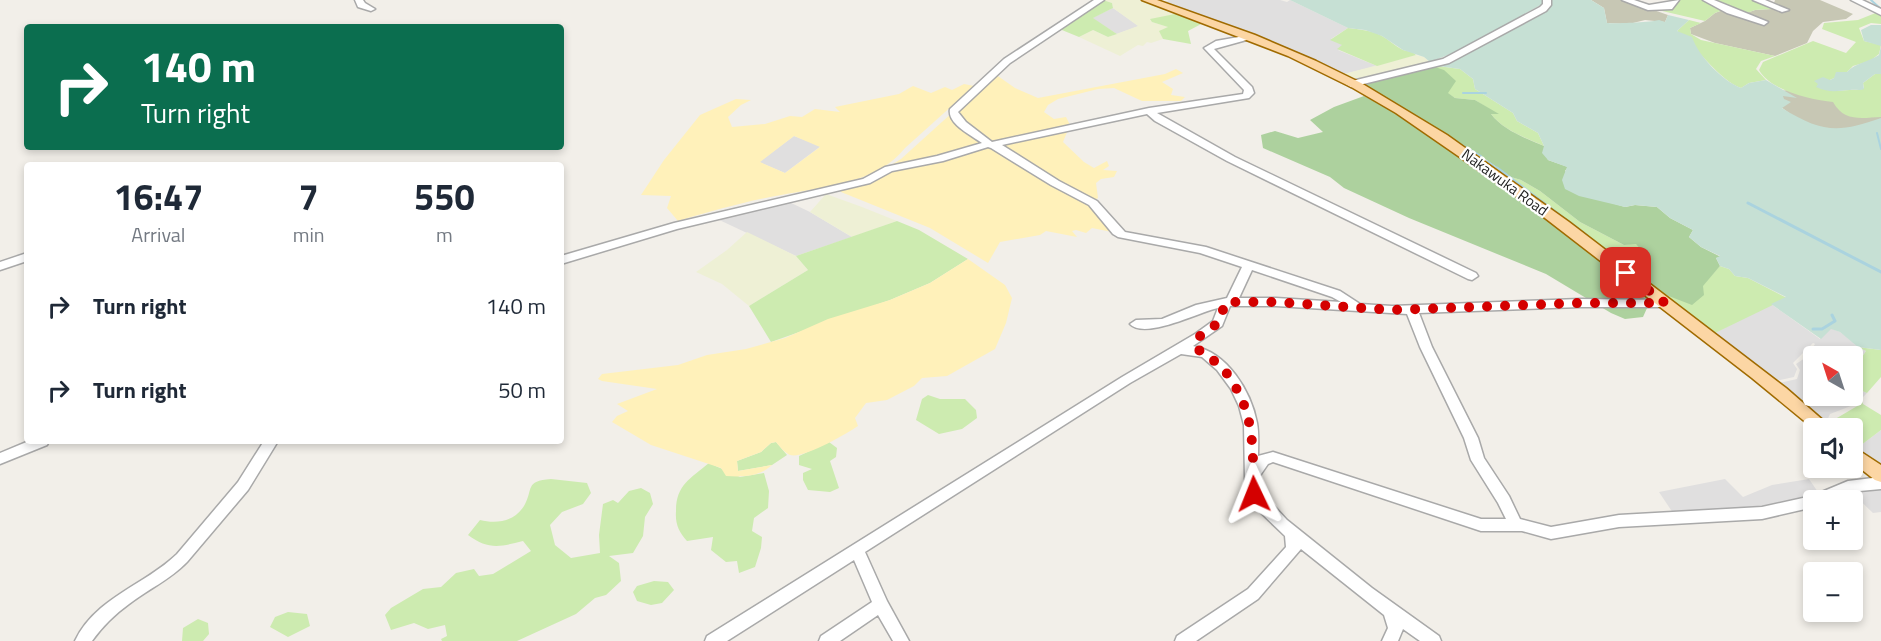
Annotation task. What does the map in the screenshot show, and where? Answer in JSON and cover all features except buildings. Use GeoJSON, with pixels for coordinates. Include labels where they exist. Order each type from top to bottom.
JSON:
{"type":"FeatureCollection","features":[{"type":"Feature","properties":{"kind":"main road","name":"Nakawuka Road"},"geometry":{"type":"LineString","coordinates":[[1146,0],[1299,57],[1351,84],[1448,142],[1511,184],[1812,418]]}},
{"type":"Feature","properties":{"kind":"main road"},"geometry":{"type":"LineString","coordinates":[[1863,461],[1881,475]]}},
{"type":"Feature","properties":{"kind":"street"},"geometry":{"type":"LineString","coordinates":[[359,0],[361,5],[371,9]]}},
{"type":"Feature","properties":{"kind":"street"},"geometry":{"type":"LineString","coordinates":[[1100,0],[1007,61],[953,111],[954,117],[991,145],[1055,183],[1093,202],[1117,232],[1202,250],[1336,294],[1356,306]]}},
{"type":"Feature","properties":{"kind":"street"},"geometry":{"type":"LineString","coordinates":[[1351,84],[1446,61],[1543,9],[1547,5],[1547,0]]}},
{"type":"Feature","properties":{"kind":"street"},"geometry":{"type":"LineString","coordinates":[[1626,0],[1656,9],[1669,7],[1663,4],[1672,5],[1675,0]]}},
{"type":"Feature","properties":{"kind":"street"},"geometry":{"type":"LineString","coordinates":[[1707,0],[1764,22]]}},
{"type":"Feature","properties":{"kind":"street"},"geometry":{"type":"LineString","coordinates":[[1757,0],[1785,10]]}},
{"type":"Feature","properties":{"kind":"street"},"geometry":{"type":"LineString","coordinates":[[1855,0],[1881,12]]}},
{"type":"Feature","properties":{"kind":"street"},"geometry":{"type":"LineString","coordinates":[[1870,0],[1881,12]]}},
{"type":"Feature","properties":{"kind":"street"},"geometry":{"type":"LineString","coordinates":[[564,259],[709,217],[866,181],[889,169],[1149,111],[1215,102],[1248,94],[1249,89],[1208,48],[1219,43],[1247,37]]}},
{"type":"Feature","properties":{"kind":"street"},"geometry":{"type":"LineString","coordinates":[[1149,111],[1158,119],[1231,159],[1472,276]]}},
{"type":"Feature","properties":{"kind":"street"},"geometry":{"type":"LineString","coordinates":[[0,266],[24,257]]}},
{"type":"Feature","properties":{"kind":"street"},"geometry":{"type":"LineString","coordinates":[[713,641],[1179,349],[1198,346],[1218,323],[1249,265]]}},
{"type":"Feature","properties":{"kind":"street"},"geometry":{"type":"LineString","coordinates":[[1136,324],[1163,323],[1200,308],[1230,302],[1356,306],[1392,310],[1580,303],[1665,303]]}},
{"type":"Feature","properties":{"kind":"street"},"geometry":{"type":"LineString","coordinates":[[1411,309],[1426,347],[1471,438],[1478,460],[1504,500],[1516,525]]}},
{"type":"Feature","properties":{"kind":"street"},"geometry":{"type":"LineString","coordinates":[[1198,346],[1224,368],[1239,391],[1251,423],[1254,494],[1267,511],[1391,611],[1433,641]]}},
{"type":"Feature","properties":{"kind":"street"},"geometry":{"type":"LineString","coordinates":[[0,459],[35,444]]}},
{"type":"Feature","properties":{"kind":"street"},"geometry":{"type":"LineString","coordinates":[[83,641],[95,624],[123,599],[171,569],[182,558],[243,486],[269,444]]}},
{"type":"Feature","properties":{"kind":"street"},"geometry":{"type":"LineString","coordinates":[[1253,474],[1263,460],[1273,457],[1481,525],[1516,525],[1551,533],[1619,521],[1762,513],[1803,504]]}},
{"type":"Feature","properties":{"kind":"street"},"geometry":{"type":"LineString","coordinates":[[1841,490],[1881,483]]}},
{"type":"Feature","properties":{"kind":"street"},"geometry":{"type":"LineString","coordinates":[[1292,533],[1294,549]]}},
{"type":"Feature","properties":{"kind":"street"},"geometry":{"type":"LineString","coordinates":[[1183,641],[1253,594],[1294,549],[1302,547],[1312,549]]}},
{"type":"Feature","properties":{"kind":"street"},"geometry":{"type":"LineString","coordinates":[[857,550],[881,605],[901,641]]}},
{"type":"Feature","properties":{"kind":"street"},"geometry":{"type":"LineString","coordinates":[[827,641],[881,605]]}},
{"type":"Feature","properties":{"kind":"street"},"geometry":{"type":"LineString","coordinates":[[1391,611],[1396,628],[1392,638]]}},
{"type":"Feature","properties":{"kind":"street"},"geometry":{"type":"LineString","coordinates":[[1392,638],[1410,630],[1419,632]]}},
{"type":"Feature","properties":{"kind":"shaded area"},"geometry":{"type":"Polygon","coordinates":[[[1103,0],[1143,0],[1180,13],[1152,22],[1169,27],[1160,31],[1163,39],[1147,42],[1143,46],[1138,45],[1120,56],[1079,37],[1093,30],[1108,37],[1138,26],[1113,8],[1112,3],[1103,0]]]}},
{"type":"Feature","properties":{"kind":"shaded area"},"geometry":{"type":"Polygon","coordinates":[[[1169,0],[1280,0],[1287,2],[1290,0],[1348,28],[1331,39],[1343,45],[1338,50],[1377,66],[1340,75],[1163,3],[1169,0]]]}},
{"type":"Feature","properties":{"kind":"shaded area"},"geometry":{"type":"Polygon","coordinates":[[[1290,0],[1544,0],[1544,3],[1463,49],[1430,62],[1424,57],[1403,50],[1382,36],[1365,30],[1348,28],[1290,0]]]}},
{"type":"Feature","properties":{"kind":"shaded area"},"geometry":{"type":"Polygon","coordinates":[[[1551,0],[1591,0],[1604,8],[1607,23],[1659,20],[1665,22],[1668,15],[1689,20],[1677,31],[1692,37],[1706,60],[1734,85],[1741,88],[1749,83],[1766,80],[1797,98],[1783,96],[1791,102],[1782,108],[1820,126],[1842,128],[1881,118],[1881,350],[1857,346],[1840,332],[1831,329],[1821,339],[1771,304],[1786,297],[1748,278],[1735,276],[1729,269],[1720,266],[1716,258],[1720,256],[1701,247],[1689,237],[1693,230],[1670,218],[1657,207],[1635,205],[1625,207],[1579,196],[1565,189],[1562,180],[1567,167],[1548,160],[1542,153],[1544,146],[1538,133],[1517,121],[1513,113],[1475,89],[1473,79],[1460,69],[1438,66],[1470,52],[1549,7],[1551,0]]]}},
{"type":"Feature","properties":{"kind":"shaded area"},"geometry":{"type":"Polygon","coordinates":[[[1591,0],[1625,0],[1668,15],[1665,22],[1645,20],[1629,24],[1607,23],[1604,8],[1591,0]]]}},
{"type":"Feature","properties":{"kind":"shaded area"},"geometry":{"type":"Polygon","coordinates":[[[1775,0],[1820,0],[1853,14],[1846,19],[1823,22],[1813,31],[1807,43],[1775,56],[1715,43],[1691,34],[1690,28],[1715,13],[1723,10],[1741,15],[1755,10],[1772,9],[1775,0]]]}},
{"type":"Feature","properties":{"kind":"shaded area"},"geometry":{"type":"Polygon","coordinates":[[[1113,8],[1139,26],[1117,34],[1092,18],[1113,8]]]}},
{"type":"Feature","properties":{"kind":"shaded area"},"geometry":{"type":"Polygon","coordinates":[[[1871,25],[1881,25],[1881,46],[1864,41],[1861,30],[1871,25]]]}},
{"type":"Feature","properties":{"kind":"shaded area"},"geometry":{"type":"Polygon","coordinates":[[[1881,46],[1881,74],[1875,74],[1863,83],[1864,89],[1833,91],[1816,87],[1818,84],[1814,81],[1823,77],[1830,80],[1834,78],[1836,72],[1847,72],[1879,55],[1881,46]]]}},
{"type":"Feature","properties":{"kind":"shaded area"},"geometry":{"type":"Polygon","coordinates":[[[1416,55],[1430,62],[1351,80],[1340,75],[1416,55]]]}},
{"type":"Feature","properties":{"kind":"shaded area"},"geometry":{"type":"Polygon","coordinates":[[[1798,88],[1871,108],[1881,117],[1881,122],[1872,126],[1837,131],[1814,126],[1793,116],[1777,104],[1782,91],[1798,88]]]}},
{"type":"Feature","properties":{"kind":"shaded area"},"geometry":{"type":"Polygon","coordinates":[[[794,136],[821,146],[785,173],[759,162],[794,136]]]}},
{"type":"Feature","properties":{"kind":"shaded area"},"geometry":{"type":"Polygon","coordinates":[[[826,194],[897,221],[852,237],[810,212],[826,194]]]}},
{"type":"Feature","properties":{"kind":"shaded area"},"geometry":{"type":"Polygon","coordinates":[[[785,200],[852,237],[796,256],[713,217],[785,200]]]}},
{"type":"Feature","properties":{"kind":"shaded area"},"geometry":{"type":"Polygon","coordinates":[[[747,232],[796,256],[808,270],[749,306],[722,284],[696,272],[727,250],[747,232]]]}},
{"type":"Feature","properties":{"kind":"shaded area"},"geometry":{"type":"Polygon","coordinates":[[[1771,304],[1820,339],[1830,328],[1840,332],[1859,346],[1814,346],[1813,343],[1810,346],[1803,346],[1803,353],[1793,363],[1797,369],[1794,377],[1780,380],[1767,378],[1711,335],[1771,304]]]}},
{"type":"Feature","properties":{"kind":"shaded area"},"geometry":{"type":"Polygon","coordinates":[[[1803,359],[1803,406],[1851,406],[1830,414],[1828,418],[1816,418],[1775,384],[1797,379],[1800,370],[1796,364],[1803,359]]]}},
{"type":"Feature","properties":{"kind":"shaded area"},"geometry":{"type":"Polygon","coordinates":[[[1881,430],[1881,470],[1863,455],[1863,444],[1881,430]]]}},
{"type":"Feature","properties":{"kind":"shaded area"},"geometry":{"type":"Polygon","coordinates":[[[1725,479],[1743,497],[1772,485],[1809,479],[1817,490],[1803,490],[1803,499],[1759,511],[1675,516],[1659,492],[1725,479]]]}},
{"type":"Feature","properties":{"kind":"shaded area"},"geometry":{"type":"Polygon","coordinates":[[[1881,486],[1881,512],[1873,513],[1863,503],[1863,490],[1848,489],[1881,486]]]}},
{"type":"Feature","properties":{"kind":"green space"},"geometry":{"type":"Polygon","coordinates":[[[1103,0],[1112,3],[1113,8],[1093,18],[1117,34],[1108,37],[1093,30],[1079,37],[1057,28],[1103,0]]]}},
{"type":"Feature","properties":{"kind":"green space"},"geometry":{"type":"Polygon","coordinates":[[[1678,0],[1705,0],[1723,10],[1705,21],[1658,10],[1678,0]]]}},
{"type":"Feature","properties":{"kind":"green space"},"geometry":{"type":"Polygon","coordinates":[[[1708,0],[1756,0],[1772,5],[1772,9],[1755,10],[1744,14],[1708,0]]]}},
{"type":"Feature","properties":{"kind":"green space"},"geometry":{"type":"Polygon","coordinates":[[[1878,12],[1881,13],[1881,24],[1871,23],[1859,28],[1864,41],[1881,45],[1879,54],[1870,61],[1853,66],[1847,72],[1817,86],[1834,91],[1860,89],[1864,88],[1863,83],[1875,74],[1881,74],[1881,117],[1848,116],[1842,113],[1833,102],[1803,97],[1782,89],[1773,84],[1759,70],[1763,62],[1813,41],[1846,53],[1856,42],[1822,29],[1824,23],[1858,20],[1878,12]]]}},
{"type":"Feature","properties":{"kind":"green space"},"geometry":{"type":"Polygon","coordinates":[[[1180,13],[1205,22],[1188,31],[1191,44],[1163,39],[1159,31],[1168,27],[1152,22],[1150,19],[1180,13]]]}},
{"type":"Feature","properties":{"kind":"green space"},"geometry":{"type":"Polygon","coordinates":[[[1689,20],[1701,23],[1690,28],[1691,34],[1701,40],[1775,56],[1761,61],[1756,69],[1766,80],[1749,83],[1741,88],[1725,78],[1677,31],[1689,20]]]}},
{"type":"Feature","properties":{"kind":"green space"},"geometry":{"type":"Polygon","coordinates":[[[1348,28],[1379,34],[1403,50],[1416,55],[1377,66],[1337,49],[1342,45],[1330,40],[1348,28]]]}},
{"type":"Feature","properties":{"kind":"green space"},"geometry":{"type":"Polygon","coordinates":[[[1435,67],[1460,69],[1473,79],[1475,89],[1513,113],[1517,121],[1538,133],[1544,146],[1508,129],[1491,114],[1497,114],[1475,100],[1455,98],[1447,93],[1435,67]]]}},
{"type":"Feature","properties":{"kind":"green space"},"geometry":{"type":"Polygon","coordinates":[[[1435,67],[1444,70],[1456,81],[1448,93],[1455,98],[1475,100],[1499,114],[1491,114],[1509,129],[1544,146],[1548,160],[1568,167],[1565,171],[1605,201],[1625,207],[1635,205],[1657,207],[1670,218],[1693,230],[1689,237],[1701,247],[1721,257],[1716,258],[1720,266],[1703,286],[1704,295],[1692,305],[1666,295],[1621,262],[1641,250],[1636,244],[1624,245],[1580,222],[1540,191],[1511,177],[1481,156],[1360,85],[1435,67]]]}},
{"type":"Feature","properties":{"kind":"green space"},"geometry":{"type":"Polygon","coordinates":[[[1364,96],[1404,117],[1466,156],[1652,297],[1643,317],[1625,319],[1611,313],[1546,274],[1409,218],[1344,188],[1330,177],[1263,148],[1261,135],[1275,131],[1298,138],[1323,132],[1310,120],[1334,107],[1364,96]]]}},
{"type":"Feature","properties":{"kind":"green space"},"geometry":{"type":"Polygon","coordinates":[[[1511,177],[1540,191],[1580,222],[1624,245],[1636,243],[1641,250],[1622,263],[1702,286],[1720,266],[1729,269],[1735,276],[1748,278],[1787,298],[1711,335],[1511,177]]]}},
{"type":"Feature","properties":{"kind":"green space"},"geometry":{"type":"Polygon","coordinates":[[[897,221],[919,230],[968,259],[930,283],[890,300],[771,342],[749,306],[808,270],[796,256],[897,221]]]}},
{"type":"Feature","properties":{"kind":"green space"},"geometry":{"type":"Polygon","coordinates":[[[1863,348],[1881,350],[1881,377],[1867,393],[1863,391],[1863,355],[1866,351],[1863,348]]]}},
{"type":"Feature","properties":{"kind":"green space"},"geometry":{"type":"Polygon","coordinates":[[[928,395],[940,399],[965,399],[976,410],[977,418],[962,429],[939,434],[916,420],[922,399],[928,395]]]}},
{"type":"Feature","properties":{"kind":"green space"},"geometry":{"type":"Polygon","coordinates":[[[1863,404],[1881,415],[1881,430],[1863,444],[1863,418],[1837,418],[1863,404]]]}},
{"type":"Feature","properties":{"kind":"green space"},"geometry":{"type":"Polygon","coordinates":[[[776,442],[787,455],[772,465],[738,471],[737,461],[761,452],[771,443],[776,442]]]}},
{"type":"Feature","properties":{"kind":"green space"},"geometry":{"type":"Polygon","coordinates":[[[829,442],[837,448],[836,457],[830,461],[839,488],[830,492],[808,490],[803,480],[803,473],[812,469],[799,465],[799,456],[829,442]]]}},
{"type":"Feature","properties":{"kind":"green space"},"geometry":{"type":"Polygon","coordinates":[[[709,463],[740,477],[764,473],[769,491],[768,508],[754,518],[752,531],[762,537],[755,567],[739,573],[737,561],[726,562],[711,550],[713,537],[687,541],[677,524],[677,502],[681,489],[690,478],[709,463]]]}},
{"type":"Feature","properties":{"kind":"green space"},"geometry":{"type":"Polygon","coordinates":[[[551,479],[587,483],[591,493],[583,504],[562,512],[550,525],[555,545],[571,558],[600,553],[599,535],[603,504],[613,500],[618,503],[629,491],[641,488],[650,493],[653,504],[645,517],[643,536],[633,553],[609,556],[619,563],[621,581],[606,595],[595,598],[576,614],[517,641],[442,641],[441,639],[447,636],[445,625],[428,629],[414,623],[391,630],[385,615],[391,608],[423,589],[441,587],[456,573],[474,569],[479,576],[493,574],[531,551],[523,541],[494,546],[482,543],[468,535],[480,520],[498,522],[515,516],[524,506],[533,484],[551,479]]]}},
{"type":"Feature","properties":{"kind":"green space"},"geometry":{"type":"Polygon","coordinates":[[[654,581],[668,582],[674,590],[662,603],[651,605],[637,601],[633,592],[637,586],[654,581]]]}},
{"type":"Feature","properties":{"kind":"green space"},"geometry":{"type":"Polygon","coordinates":[[[288,612],[307,614],[310,626],[288,637],[270,627],[275,617],[288,612]]]}},
{"type":"Feature","properties":{"kind":"green space"},"geometry":{"type":"Polygon","coordinates":[[[198,619],[208,623],[209,634],[203,641],[182,641],[183,628],[198,619]]]}},
{"type":"Feature","properties":{"kind":"sand"},"geometry":{"type":"Polygon","coordinates":[[[1176,69],[1183,73],[1162,82],[1173,89],[1171,95],[1185,97],[1181,101],[1142,101],[1114,88],[1098,89],[1058,99],[1048,105],[1044,112],[1054,119],[1066,117],[1070,125],[1063,142],[1084,162],[1094,168],[1107,161],[1109,166],[1103,170],[1117,171],[1114,177],[1101,179],[1096,183],[1098,198],[1094,200],[1112,232],[1092,228],[1086,233],[1072,231],[1077,237],[1046,231],[1040,235],[1000,242],[988,263],[930,228],[841,192],[841,189],[870,178],[901,159],[995,74],[1015,88],[1038,98],[1165,74],[1176,69]]]}},
{"type":"Feature","properties":{"kind":"sand"},"geometry":{"type":"Polygon","coordinates":[[[964,84],[974,86],[893,160],[864,177],[831,186],[742,203],[678,221],[667,208],[671,196],[641,195],[664,160],[700,115],[736,99],[751,100],[741,105],[728,117],[732,127],[765,124],[790,116],[802,117],[815,109],[840,112],[835,107],[899,94],[913,86],[931,93],[945,87],[952,90],[964,84]],[[794,136],[760,162],[785,173],[820,147],[794,136]]]}},
{"type":"Feature","properties":{"kind":"sand"},"geometry":{"type":"Polygon","coordinates":[[[968,259],[1005,285],[1012,298],[1006,323],[995,349],[947,376],[922,378],[914,386],[887,400],[866,403],[855,418],[858,426],[815,450],[790,455],[776,442],[771,443],[761,452],[737,461],[738,471],[772,465],[767,469],[750,475],[726,476],[721,468],[651,445],[612,422],[617,416],[628,411],[617,404],[657,389],[602,381],[598,379],[602,374],[678,365],[707,355],[746,349],[785,338],[828,319],[890,300],[930,283],[968,259]]]}},
{"type":"Feature","properties":{"kind":"waterway"},"geometry":{"type":"LineString","coordinates":[[1871,0],[1881,9]]}},
{"type":"Feature","properties":{"kind":"waterway"},"geometry":{"type":"LineString","coordinates":[[1463,93],[1486,93]]}},
{"type":"Feature","properties":{"kind":"waterway"},"geometry":{"type":"LineString","coordinates":[[1877,133],[1881,149]]}},
{"type":"Feature","properties":{"kind":"waterway"},"geometry":{"type":"LineString","coordinates":[[1452,139],[1481,156]]}},
{"type":"Feature","properties":{"kind":"waterway"},"geometry":{"type":"LineString","coordinates":[[1487,161],[1499,170]]}},
{"type":"Feature","properties":{"kind":"waterway"},"geometry":{"type":"LineString","coordinates":[[1497,168],[1586,235]]}},
{"type":"Feature","properties":{"kind":"waterway"},"geometry":{"type":"LineString","coordinates":[[1748,203],[1881,272]]}},
{"type":"Feature","properties":{"kind":"waterway"},"geometry":{"type":"LineString","coordinates":[[1813,329],[1822,329],[1835,321],[1832,315]]}},
{"type":"Feature","properties":{"kind":"route"},"geometry":{"type":"LineString","coordinates":[[1254,494],[1251,423],[1239,391],[1224,368],[1200,352],[1195,344],[1196,339],[1218,323],[1226,302],[1276,302],[1392,310],[1580,303],[1665,303],[1626,273]]}}]}
